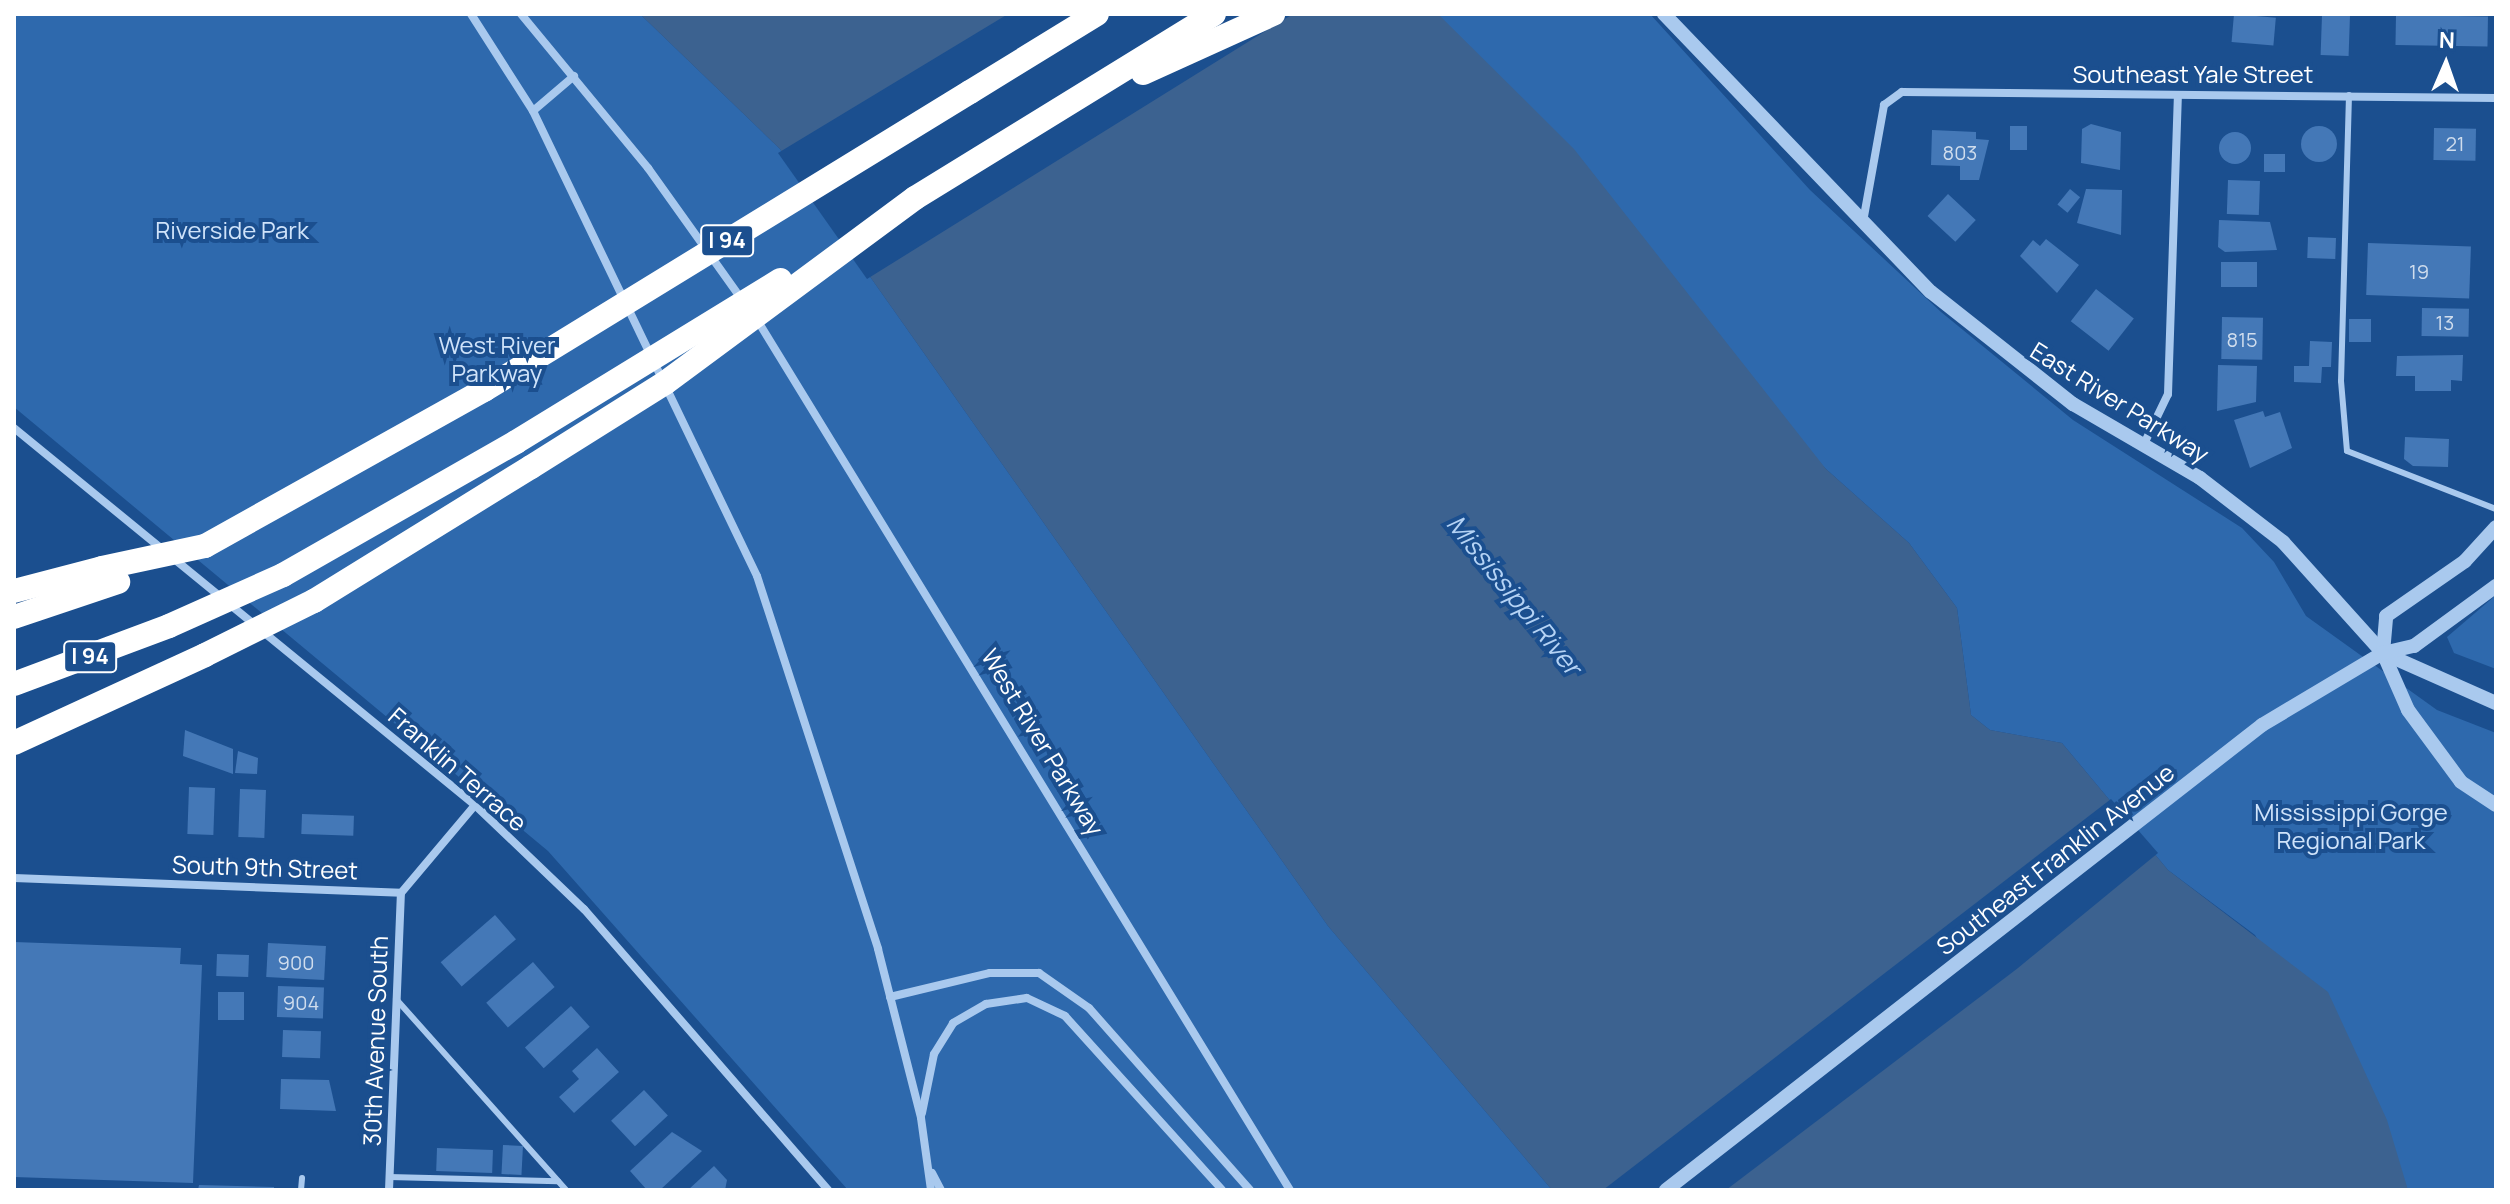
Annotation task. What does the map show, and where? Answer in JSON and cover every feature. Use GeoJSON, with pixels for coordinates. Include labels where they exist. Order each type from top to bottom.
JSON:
{"type":"FeatureCollection","features":[{"type":"Feature","properties":{"kind":"highway"},"geometry":{"type":"LineString","coordinates":[[970,92],[1079,14]]}},
{"type":"Feature","properties":{"kind":"highway","name":"I 94"},"geometry":{"type":"LineString","coordinates":[[110,575],[205,546],[484,390],[1097,14]]}},
{"type":"Feature","properties":{"kind":"highway","name":"I 94"},"geometry":{"type":"LineString","coordinates":[[14,684],[169,626],[283,575],[516,442],[1214,14]]}},
{"type":"Feature","properties":{"kind":"highway"},"geometry":{"type":"LineString","coordinates":[[1050,115],[1273,14]]}},
{"type":"Feature","properties":{"kind":"highway"},"geometry":{"type":"LineString","coordinates":[[14,743],[314,601],[665,383],[915,198]]}},
{"type":"Feature","properties":{"kind":"highway"},"geometry":{"type":"LineString","coordinates":[[14,591],[110,575]]}},
{"type":"Feature","properties":{"kind":"highway"},"geometry":{"type":"LineString","coordinates":[[14,617],[110,575]]}},
{"type":"Feature","properties":{"kind":"street"},"geometry":{"type":"LineString","coordinates":[[471,14],[533,111],[757,576],[890,997],[921,1118],[931,1190]]}},
{"type":"Feature","properties":{"kind":"street","name":"West River Parkway"},"geometry":{"type":"LineString","coordinates":[[521,14],[574,76],[787,363],[1290,1190]]}},
{"type":"Feature","properties":{"kind":"street","name":"East River Parkway"},"geometry":{"type":"LineString","coordinates":[[1664,14],[1862,228],[2008,356],[2177,463],[2250,515],[2383,653],[2423,734],[2461,782],[2496,805]]}},
{"type":"Feature","properties":{"kind":"street"},"geometry":{"type":"LineString","coordinates":[[533,111],[574,76]]}},
{"type":"Feature","properties":{"kind":"street","name":"Southeast Yale Street"},"geometry":{"type":"LineString","coordinates":[[1862,228],[1890,97],[1917,90],[2496,98]]}},
{"type":"Feature","properties":{"kind":"street"},"geometry":{"type":"LineString","coordinates":[[2144,444],[2168,394],[2178,95]]}},
{"type":"Feature","properties":{"kind":"street","name":"Franklin Terrace"},"geometry":{"type":"LineString","coordinates":[[14,428],[475,805],[584,909],[828,1190]]}},
{"type":"Feature","properties":{"kind":"street"},"geometry":{"type":"LineString","coordinates":[[2496,527],[2465,561],[2386,616],[2383,653],[2496,703]]}},
{"type":"Feature","properties":{"kind":"street","name":"Southeast Franklin Avenue"},"geometry":{"type":"LineString","coordinates":[[1666,1190],[2262,725],[2383,653],[2414,646],[2496,586]]}},
{"type":"Feature","properties":{"kind":"street"},"geometry":{"type":"LineString","coordinates":[[401,893],[475,805]]}},
{"type":"Feature","properties":{"kind":"street","name":"South 9th Street"},"geometry":{"type":"LineString","coordinates":[[14,878],[401,893]]}},
{"type":"Feature","properties":{"kind":"street","name":"30th Avenue South"},"geometry":{"type":"LineString","coordinates":[[389,1190],[401,893]]}},
{"type":"Feature","properties":{"kind":"street"},"geometry":{"type":"LineString","coordinates":[[890,997],[990,973],[1039,973],[1089,1008],[1250,1190]]}},
{"type":"Feature","properties":{"kind":"street"},"geometry":{"type":"LineString","coordinates":[[921,1118],[934,1054],[953,1023],[986,1004],[1027,998],[1065,1016],[1222,1190]]}},
{"type":"Feature","properties":{"kind":"street"},"geometry":{"type":"LineString","coordinates":[[930,1169],[941,1190]]}},
{"type":"Feature","properties":{"kind":"lane"},"geometry":{"type":"LineString","coordinates":[[2349,94],[2341,381],[2347,451],[2496,509]]}},
{"type":"Feature","properties":{"kind":"lane"},"geometry":{"type":"LineString","coordinates":[[396,999],[566,1190]]}},
{"type":"Feature","properties":{"kind":"lane"},"geometry":{"type":"LineString","coordinates":[[389,1177],[558,1181]]}},
{"type":"Feature","properties":{"kind":"lane"},"geometry":{"type":"LineString","coordinates":[[301,1190],[302,1178]]}},
{"type":"Feature","properties":{"kind":"green space","name":"West River Parkway"},"geometry":{"type":"Polygon","coordinates":[[[14,14],[640,14],[780,149],[1328,926],[1552,1190],[848,1190],[548,851],[14,407],[14,14]]]}},
{"type":"Feature","properties":{"kind":"green space","name":"Mississippi Gorge Regional Park"},"geometry":{"type":"Polygon","coordinates":[[[1409,14],[1650,14],[1810,190],[1941,312],[2073,420],[2242,528],[2274,562],[2306,616],[2437,710],[2496,733],[2496,1190],[2397,1190],[2255,935],[2168,870],[2062,743],[1990,730],[1971,715],[1957,608],[1909,543],[1826,469],[1409,14]]]}},
{"type":"Feature","properties":{"kind":"green space"},"geometry":{"type":"Polygon","coordinates":[[[2496,595],[2496,669],[2454,653],[2447,637],[2496,595]]]}},
{"type":"Feature","properties":{"kind":"water","name":"Mississippi River"},"geometry":{"type":"Polygon","coordinates":[[[640,14],[1438,14],[1574,149],[1826,469],[1909,543],[1957,608],[1971,715],[1990,730],[2062,743],[2168,870],[2328,992],[2387,1120],[2408,1190],[1552,1190],[1328,926],[780,149],[640,14]]]}},
{"type":"Feature","properties":{"kind":"pier"},"geometry":{"type":"Polygon","coordinates":[[[1008,14],[1293,14],[867,279],[778,153],[1008,14]]]}},
{"type":"Feature","properties":{"kind":"pier"},"geometry":{"type":"Polygon","coordinates":[[[2111,799],[2158,853],[2018,968],[1726,1190],[1603,1190],[2111,799]]]}},
{"type":"Feature","properties":{"kind":"building"},"geometry":{"type":"Polygon","coordinates":[[[2234,14],[2276,18],[2273,46],[2232,42],[2234,14]]]}},
{"type":"Feature","properties":{"kind":"building"},"geometry":{"type":"Polygon","coordinates":[[[2322,15],[2350,16],[2349,56],[2321,55],[2322,15]]]}},
{"type":"Feature","properties":{"kind":"building"},"geometry":{"type":"Polygon","coordinates":[[[2396,15],[2488,17],[2487,47],[2395,45],[2396,15]]]}},
{"type":"Feature","properties":{"kind":"building"},"geometry":{"type":"Polygon","coordinates":[[[2091,124],[2121,132],[2120,170],[2081,163],[2082,129],[2091,124]]]}},
{"type":"Feature","properties":{"kind":"building"},"geometry":{"type":"Polygon","coordinates":[[[2010,126],[2027,126],[2027,150],[2010,150],[2010,126]]]}},
{"type":"Feature","properties":{"kind":"building"},"geometry":{"type":"Polygon","coordinates":[[[2319,126],[2332,131],[2337,144],[2332,157],[2319,162],[2306,157],[2301,144],[2306,131],[2319,126]]]}},
{"type":"Feature","properties":{"kind":"building"},"geometry":{"type":"Polygon","coordinates":[[[2434,128],[2476,129],[2475,161],[2433,160],[2434,128]]]}},
{"type":"Feature","properties":{"kind":"building"},"geometry":{"type":"Polygon","coordinates":[[[1932,130],[1976,132],[1976,139],[1989,140],[1979,180],[1960,180],[1960,166],[1931,165],[1932,130]]]}},
{"type":"Feature","properties":{"kind":"building"},"geometry":{"type":"Polygon","coordinates":[[[2235,132],[2246,137],[2251,148],[2246,159],[2235,164],[2224,159],[2219,148],[2224,137],[2235,132]]]}},
{"type":"Feature","properties":{"kind":"building"},"geometry":{"type":"Polygon","coordinates":[[[2264,154],[2285,154],[2285,172],[2264,172],[2264,154]]]}},
{"type":"Feature","properties":{"kind":"building"},"geometry":{"type":"Polygon","coordinates":[[[2228,180],[2260,181],[2259,215],[2227,214],[2228,180]]]}},
{"type":"Feature","properties":{"kind":"building"},"geometry":{"type":"Polygon","coordinates":[[[2070,189],[2080,197],[2068,213],[2057,205],[2070,189]]]}},
{"type":"Feature","properties":{"kind":"building"},"geometry":{"type":"Polygon","coordinates":[[[2086,189],[2122,190],[2121,235],[2077,223],[2086,189]]]}},
{"type":"Feature","properties":{"kind":"building"},"geometry":{"type":"Polygon","coordinates":[[[1948,194],[1976,220],[1955,242],[1928,216],[1948,194]]]}},
{"type":"Feature","properties":{"kind":"building"},"geometry":{"type":"Polygon","coordinates":[[[2219,220],[2270,222],[2277,250],[2225,252],[2218,247],[2219,220]]]}},
{"type":"Feature","properties":{"kind":"building"},"geometry":{"type":"Polygon","coordinates":[[[2308,237],[2336,238],[2335,259],[2307,258],[2308,237]]]}},
{"type":"Feature","properties":{"kind":"building"},"geometry":{"type":"Polygon","coordinates":[[[2046,239],[2079,265],[2057,293],[2020,256],[2033,240],[2040,246],[2046,239]]]}},
{"type":"Feature","properties":{"kind":"building"},"geometry":{"type":"Polygon","coordinates":[[[2368,243],[2471,247],[2469,299],[2366,295],[2368,243]]]}},
{"type":"Feature","properties":{"kind":"building"},"geometry":{"type":"Polygon","coordinates":[[[2221,262],[2257,262],[2257,287],[2221,287],[2221,262]]]}},
{"type":"Feature","properties":{"kind":"building"},"geometry":{"type":"Polygon","coordinates":[[[2096,289],[2134,319],[2109,351],[2071,321],[2096,289]]]}},
{"type":"Feature","properties":{"kind":"building"},"geometry":{"type":"Polygon","coordinates":[[[2422,308],[2469,309],[2469,337],[2422,336],[2422,308]]]}},
{"type":"Feature","properties":{"kind":"building"},"geometry":{"type":"Polygon","coordinates":[[[2222,317],[2263,318],[2262,360],[2221,359],[2222,317]]]}},
{"type":"Feature","properties":{"kind":"building"},"geometry":{"type":"Polygon","coordinates":[[[2349,319],[2371,319],[2371,342],[2349,342],[2349,319]]]}},
{"type":"Feature","properties":{"kind":"building"},"geometry":{"type":"Polygon","coordinates":[[[2310,341],[2332,342],[2331,367],[2322,367],[2321,383],[2294,382],[2294,366],[2309,366],[2310,341]]]}},
{"type":"Feature","properties":{"kind":"building"},"geometry":{"type":"Polygon","coordinates":[[[2463,355],[2462,381],[2451,380],[2451,391],[2415,391],[2415,376],[2396,376],[2397,356],[2463,355]]]}},
{"type":"Feature","properties":{"kind":"building"},"geometry":{"type":"Polygon","coordinates":[[[2218,365],[2257,366],[2256,402],[2217,411],[2218,365]]]}},
{"type":"Feature","properties":{"kind":"building"},"geometry":{"type":"Polygon","coordinates":[[[2263,411],[2265,417],[2280,412],[2292,448],[2250,468],[2234,420],[2263,411]]]}},
{"type":"Feature","properties":{"kind":"building"},"geometry":{"type":"Polygon","coordinates":[[[2405,437],[2449,439],[2448,467],[2413,466],[2404,459],[2405,437]]]}},
{"type":"Feature","properties":{"kind":"building"},"geometry":{"type":"Polygon","coordinates":[[[185,730],[233,749],[233,774],[183,756],[185,730]]]}},
{"type":"Feature","properties":{"kind":"building"},"geometry":{"type":"Polygon","coordinates":[[[238,751],[258,758],[257,774],[235,773],[238,751]]]}},
{"type":"Feature","properties":{"kind":"building"},"geometry":{"type":"Polygon","coordinates":[[[189,787],[215,788],[213,835],[187,834],[189,787]]]}},
{"type":"Feature","properties":{"kind":"building"},"geometry":{"type":"Polygon","coordinates":[[[240,789],[266,790],[264,838],[238,837],[240,789]]]}},
{"type":"Feature","properties":{"kind":"building"},"geometry":{"type":"Polygon","coordinates":[[[302,814],[354,816],[353,836],[301,834],[302,814]]]}},
{"type":"Feature","properties":{"kind":"building"},"geometry":{"type":"Polygon","coordinates":[[[495,915],[516,939],[462,986],[441,962],[495,915]]]}},
{"type":"Feature","properties":{"kind":"building"},"geometry":{"type":"Polygon","coordinates":[[[14,942],[181,948],[180,964],[202,965],[193,1183],[14,1177],[14,942]]]}},
{"type":"Feature","properties":{"kind":"building"},"geometry":{"type":"Polygon","coordinates":[[[268,943],[326,946],[324,980],[266,977],[268,943]]]}},
{"type":"Feature","properties":{"kind":"building"},"geometry":{"type":"Polygon","coordinates":[[[217,954],[249,955],[248,977],[216,976],[217,954]]]}},
{"type":"Feature","properties":{"kind":"building"},"geometry":{"type":"Polygon","coordinates":[[[533,962],[555,987],[508,1028],[486,1003],[533,962]]]}},
{"type":"Feature","properties":{"kind":"building"},"geometry":{"type":"Polygon","coordinates":[[[278,986],[324,988],[323,1019],[277,1017],[278,986]]]}},
{"type":"Feature","properties":{"kind":"building"},"geometry":{"type":"Polygon","coordinates":[[[218,992],[244,992],[244,1020],[218,1020],[218,992]]]}},
{"type":"Feature","properties":{"kind":"building"},"geometry":{"type":"Polygon","coordinates":[[[571,1006],[590,1027],[544,1068],[525,1047],[571,1006]]]}},
{"type":"Feature","properties":{"kind":"building"},"geometry":{"type":"Polygon","coordinates":[[[283,1030],[321,1031],[320,1058],[282,1057],[283,1030]]]}},
{"type":"Feature","properties":{"kind":"building"},"geometry":{"type":"Polygon","coordinates":[[[597,1048],[619,1072],[574,1113],[559,1097],[579,1079],[572,1071],[597,1048]]]}},
{"type":"Feature","properties":{"kind":"building"},"geometry":{"type":"Polygon","coordinates":[[[281,1079],[329,1080],[336,1111],[280,1109],[281,1079]]]}},
{"type":"Feature","properties":{"kind":"building"},"geometry":{"type":"Polygon","coordinates":[[[644,1090],[668,1116],[635,1146],[611,1121],[644,1090]]]}},
{"type":"Feature","properties":{"kind":"building"},"geometry":{"type":"Polygon","coordinates":[[[672,1132],[702,1151],[660,1190],[647,1190],[630,1171],[672,1132]]]}},
{"type":"Feature","properties":{"kind":"building"},"geometry":{"type":"Polygon","coordinates":[[[503,1145],[523,1146],[521,1175],[501,1174],[503,1145]]]}},
{"type":"Feature","properties":{"kind":"building"},"geometry":{"type":"Polygon","coordinates":[[[437,1148],[493,1150],[492,1173],[436,1171],[437,1148]]]}},
{"type":"Feature","properties":{"kind":"building"},"geometry":{"type":"Polygon","coordinates":[[[714,1166],[727,1180],[725,1190],[688,1190],[714,1166]]]}},
{"type":"Feature","properties":{"kind":"building"},"geometry":{"type":"Polygon","coordinates":[[[199,1185],[274,1187],[274,1190],[198,1190],[199,1185]]]}},
{"type":"Feature","properties":{"kind":"park label","name":"Riverside Park"},"geometry":{"type":"Point","coordinates":[232,230]}}]}
